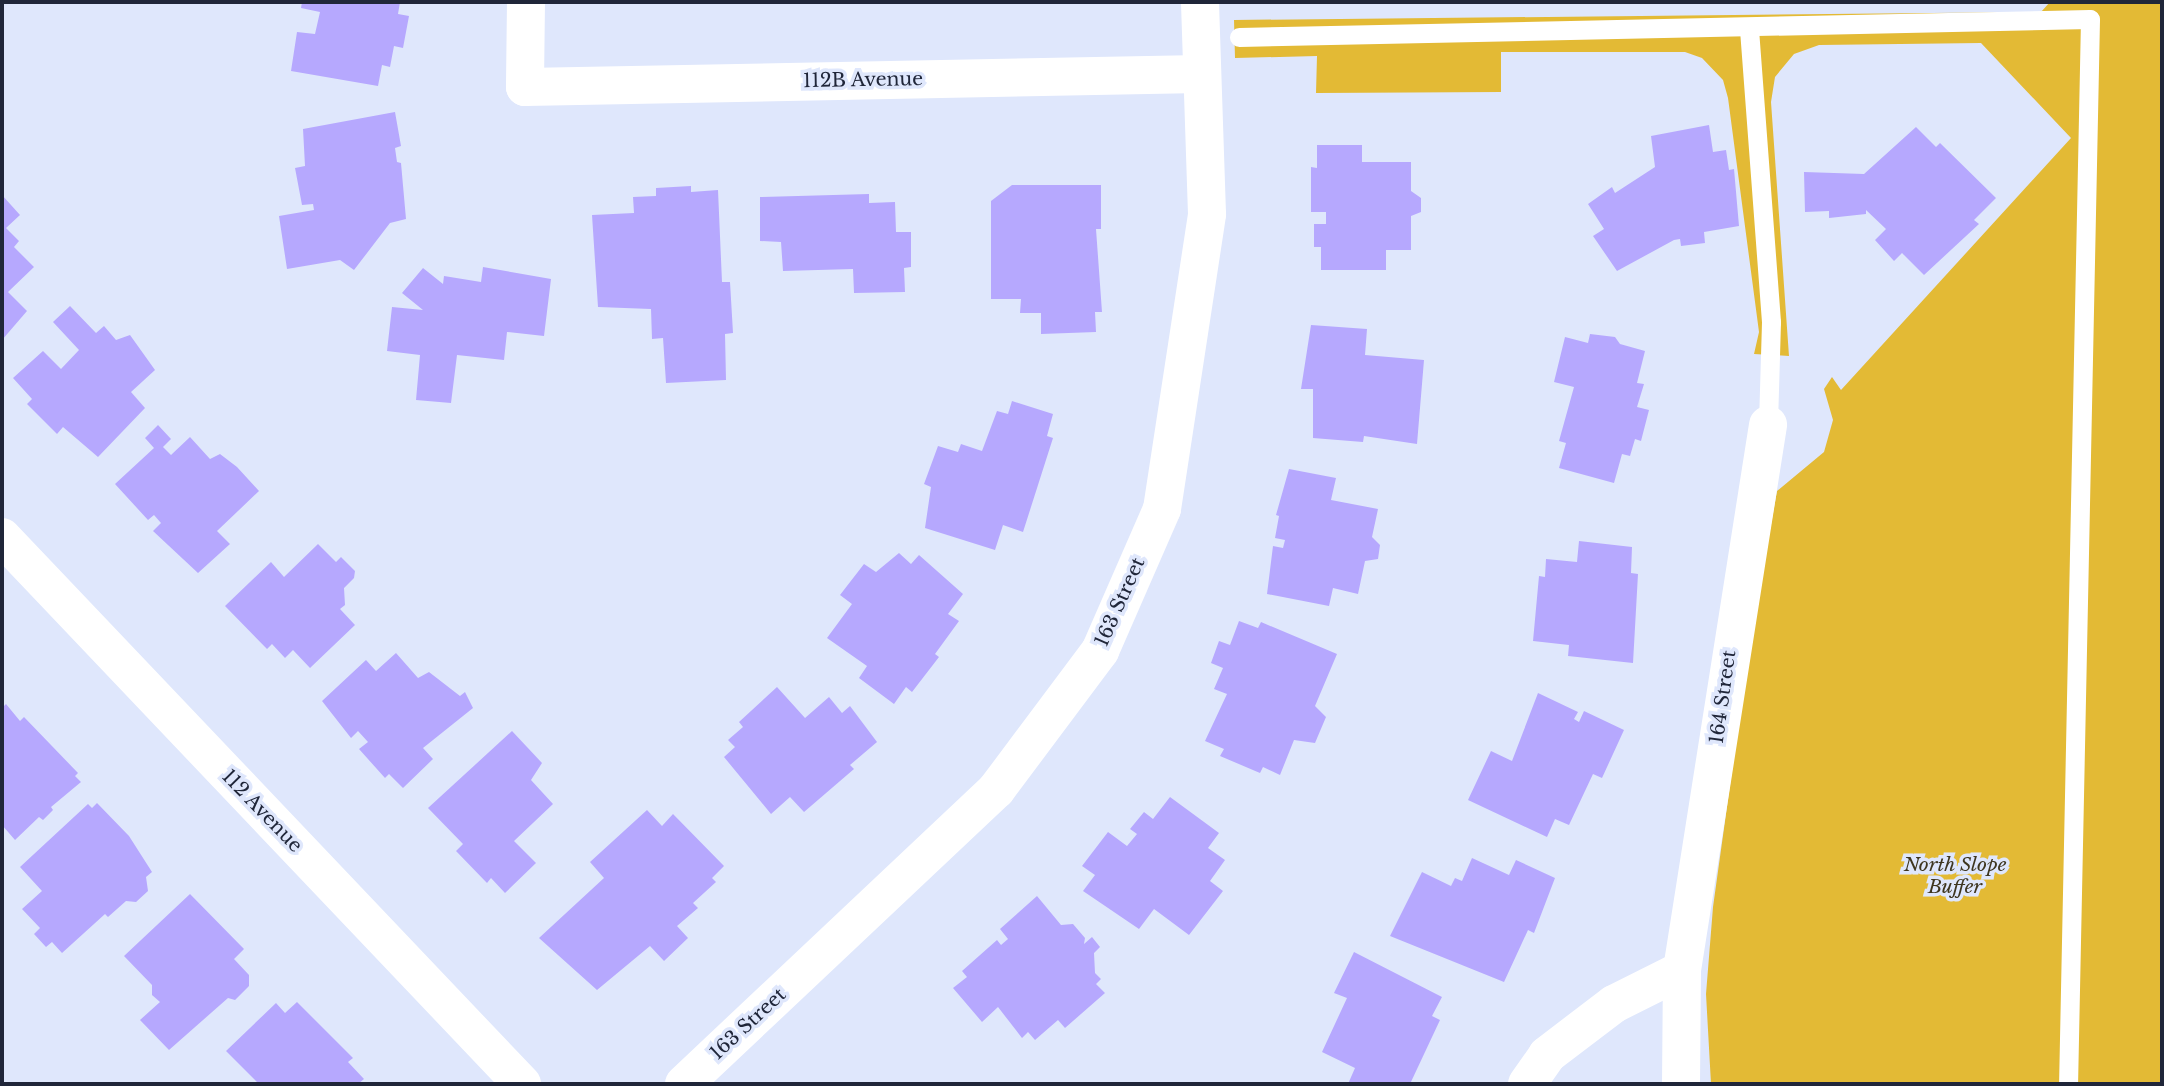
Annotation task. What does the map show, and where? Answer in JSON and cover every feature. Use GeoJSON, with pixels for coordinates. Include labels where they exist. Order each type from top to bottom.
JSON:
{"type":"FeatureCollection","features":[{"type":"Feature","properties":{"kind":"street","name":"112B Avenue"},"geometry":{"type":"LineString","coordinates":[[526,2],[525,88],[1201,74]]}},
{"type":"Feature","properties":{"kind":"street","name":"163 Street"},"geometry":{"type":"LineString","coordinates":[[684,1084],[996,790],[1100,651],[1162,509],[1207,214],[1199,2]]}},
{"type":"Feature","properties":{"kind":"street","name":"164 Street"},"geometry":{"type":"LineString","coordinates":[[1681,1084],[1678,1040],[1682,970],[1768,425]]}},
{"type":"Feature","properties":{"kind":"street","name":"112 Avenue"},"geometry":{"type":"LineString","coordinates":[[2,537],[522,1084]]}},
{"type":"Feature","properties":{"kind":"street"},"geometry":{"type":"LineString","coordinates":[[1527,1084],[1547,1055],[1614,1004],[1682,970]]}},
{"type":"Feature","properties":{"kind":"lane"},"geometry":{"type":"LineString","coordinates":[[1239,37],[1749,29],[2090,19],[2068,1084]]}},
{"type":"Feature","properties":{"kind":"lane"},"geometry":{"type":"LineString","coordinates":[[1749,29],[1771,323],[1768,425]]}},
{"type":"Feature","properties":{"kind":"green space","name":"North Slope Buffer"},"geometry":{"type":"Polygon","coordinates":[[[2050,2],[2162,2],[2162,1084],[1711,1084],[1706,994],[1713,907],[1750,642],[1777,491],[1824,452],[1833,420],[1824,389],[1832,377],[1841,390],[2071,138],[1981,43],[1819,45],[1794,54],[1775,77],[1771,102],[1789,356],[1754,354],[1759,332],[1728,98],[1723,80],[1702,58],[1685,52],[1501,52],[1501,92],[1316,93],[1317,56],[1235,58],[1234,20],[2041,12],[2050,2]]]}},
{"type":"Feature","properties":{"kind":"building"},"geometry":{"type":"Polygon","coordinates":[[[302,2],[400,2],[398,14],[409,16],[403,48],[394,46],[390,67],[382,65],[378,86],[291,71],[297,32],[315,34],[320,12],[301,8],[302,2]]]}},
{"type":"Feature","properties":{"kind":"building"},"geometry":{"type":"Polygon","coordinates":[[[395,112],[401,146],[395,148],[397,162],[401,163],[406,219],[390,223],[354,270],[340,260],[287,269],[279,216],[314,210],[313,204],[302,205],[295,168],[305,166],[303,129],[395,112]]]}},
{"type":"Feature","properties":{"kind":"building"},"geometry":{"type":"Polygon","coordinates":[[[1709,125],[1713,152],[1726,150],[1729,170],[1734,169],[1739,226],[1704,232],[1705,243],[1681,246],[1680,239],[1674,240],[1617,271],[1593,236],[1604,229],[1588,204],[1612,187],[1615,193],[1655,167],[1651,136],[1709,125]]]}},
{"type":"Feature","properties":{"kind":"building"},"geometry":{"type":"Polygon","coordinates":[[[1916,127],[1936,147],[1940,143],[1996,198],[1974,220],[1979,224],[1924,275],[1902,253],[1894,261],[1875,240],[1886,229],[1866,210],[1866,214],[1829,218],[1829,211],[1805,212],[1804,172],[1864,174],[1916,127]]]}},
{"type":"Feature","properties":{"kind":"building"},"geometry":{"type":"Polygon","coordinates":[[[1317,145],[1362,145],[1362,162],[1411,162],[1411,191],[1421,198],[1421,212],[1411,216],[1411,250],[1386,250],[1386,270],[1321,270],[1321,247],[1314,247],[1314,224],[1326,224],[1326,212],[1311,212],[1311,167],[1317,168],[1317,145]]]}},
{"type":"Feature","properties":{"kind":"building"},"geometry":{"type":"Polygon","coordinates":[[[1012,185],[1101,185],[1101,229],[1096,229],[1102,312],[1095,312],[1096,332],[1041,334],[1041,313],[1020,313],[1021,299],[991,299],[991,201],[1012,185]]]}},
{"type":"Feature","properties":{"kind":"building"},"geometry":{"type":"Polygon","coordinates":[[[691,186],[691,192],[718,190],[722,282],[730,282],[733,333],[725,334],[726,380],[666,383],[663,338],[652,339],[651,309],[598,307],[592,215],[634,213],[633,197],[656,196],[656,188],[691,186]]]}},
{"type":"Feature","properties":{"kind":"building"},"geometry":{"type":"Polygon","coordinates":[[[869,194],[869,203],[895,202],[896,232],[911,232],[911,267],[904,268],[905,292],[854,293],[853,269],[783,271],[781,242],[760,241],[760,197],[869,194]]]}},
{"type":"Feature","properties":{"kind":"building"},"geometry":{"type":"Polygon","coordinates":[[[2,195],[20,215],[6,228],[19,241],[14,247],[34,267],[8,292],[27,311],[2,340],[2,195]]]}},
{"type":"Feature","properties":{"kind":"building"},"geometry":{"type":"Polygon","coordinates":[[[483,267],[551,279],[544,336],[507,332],[504,360],[457,355],[451,403],[416,400],[420,355],[387,351],[392,307],[423,310],[402,293],[423,268],[443,284],[444,276],[481,282],[483,267]]]}},
{"type":"Feature","properties":{"kind":"building"},"geometry":{"type":"Polygon","coordinates":[[[70,306],[96,333],[104,326],[116,340],[130,335],[155,370],[131,392],[145,408],[98,457],[63,427],[57,434],[27,404],[32,399],[13,378],[43,351],[61,369],[79,350],[53,322],[70,306]]]}},
{"type":"Feature","properties":{"kind":"building"},"geometry":{"type":"Polygon","coordinates":[[[1311,325],[1367,329],[1365,355],[1424,360],[1417,444],[1364,436],[1363,442],[1313,438],[1313,389],[1301,389],[1311,325]]]}},
{"type":"Feature","properties":{"kind":"building"},"geometry":{"type":"Polygon","coordinates":[[[1590,334],[1615,337],[1620,344],[1645,351],[1637,383],[1644,384],[1637,407],[1649,410],[1641,441],[1635,439],[1630,456],[1622,454],[1614,483],[1559,468],[1566,443],[1559,441],[1574,387],[1554,382],[1565,337],[1588,343],[1590,334]]]}},
{"type":"Feature","properties":{"kind":"building"},"geometry":{"type":"Polygon","coordinates":[[[1012,401],[1053,414],[1047,436],[1053,438],[1023,532],[1003,525],[995,550],[925,528],[931,487],[924,484],[938,446],[958,452],[961,444],[982,451],[997,411],[1008,414],[1012,401]]]}},
{"type":"Feature","properties":{"kind":"building"},"geometry":{"type":"Polygon","coordinates":[[[158,425],[171,439],[163,447],[171,455],[190,437],[210,459],[220,454],[237,467],[259,491],[217,531],[230,544],[198,573],[153,531],[161,523],[154,515],[148,520],[115,484],[154,448],[145,438],[158,425]]]}},
{"type":"Feature","properties":{"kind":"building"},"geometry":{"type":"Polygon","coordinates":[[[1289,469],[1336,478],[1331,500],[1378,509],[1372,537],[1380,545],[1378,559],[1365,561],[1358,594],[1333,588],[1329,606],[1267,594],[1273,546],[1283,548],[1285,540],[1275,538],[1279,516],[1276,515],[1289,469]]]}},
{"type":"Feature","properties":{"kind":"building"},"geometry":{"type":"Polygon","coordinates":[[[1579,541],[1632,547],[1631,573],[1638,574],[1633,663],[1568,656],[1569,645],[1533,641],[1539,576],[1545,577],[1546,559],[1577,562],[1579,541]]]}},
{"type":"Feature","properties":{"kind":"building"},"geometry":{"type":"Polygon","coordinates":[[[318,544],[336,562],[341,557],[355,571],[354,578],[344,588],[345,605],[340,609],[355,625],[310,668],[293,650],[285,658],[272,644],[267,649],[225,606],[271,562],[284,577],[318,544]]]}},
{"type":"Feature","properties":{"kind":"building"},"geometry":{"type":"Polygon","coordinates":[[[899,553],[911,564],[919,555],[963,594],[948,614],[959,621],[935,654],[939,657],[912,692],[906,687],[894,704],[859,678],[867,666],[827,638],[852,604],[840,595],[864,564],[876,572],[899,553]]]}},
{"type":"Feature","properties":{"kind":"building"},"geometry":{"type":"Polygon","coordinates":[[[1239,621],[1258,628],[1261,622],[1337,654],[1315,706],[1326,717],[1315,743],[1294,740],[1280,775],[1263,767],[1260,773],[1220,756],[1224,749],[1205,741],[1227,694],[1214,689],[1223,668],[1211,663],[1219,641],[1230,645],[1239,621]]]}},
{"type":"Feature","properties":{"kind":"building"},"geometry":{"type":"Polygon","coordinates":[[[396,653],[418,678],[429,672],[460,696],[465,692],[473,708],[423,748],[433,759],[403,788],[389,774],[385,778],[359,749],[368,742],[358,731],[351,738],[322,701],[366,660],[376,671],[396,653]]]}},
{"type":"Feature","properties":{"kind":"building"},"geometry":{"type":"Polygon","coordinates":[[[777,687],[805,718],[829,697],[842,713],[850,706],[877,742],[850,765],[854,769],[804,812],[790,797],[771,814],[724,757],[735,747],[728,740],[743,727],[739,722],[777,687]]]}},
{"type":"Feature","properties":{"kind":"building"},"geometry":{"type":"Polygon","coordinates":[[[1538,693],[1578,712],[1574,719],[1579,722],[1584,711],[1624,730],[1602,778],[1593,774],[1569,825],[1555,819],[1547,837],[1468,800],[1491,751],[1512,761],[1538,693]]]}},
{"type":"Feature","properties":{"kind":"building"},"geometry":{"type":"Polygon","coordinates":[[[6,704],[20,721],[24,717],[78,773],[75,776],[81,782],[51,807],[53,810],[43,820],[39,817],[15,840],[2,825],[2,708],[6,704]]]}},
{"type":"Feature","properties":{"kind":"building"},"geometry":{"type":"Polygon","coordinates":[[[512,731],[542,763],[531,780],[553,804],[514,841],[536,863],[505,893],[491,878],[487,883],[456,851],[463,844],[428,808],[512,731]]]}},
{"type":"Feature","properties":{"kind":"building"},"geometry":{"type":"Polygon","coordinates":[[[1170,797],[1219,833],[1208,848],[1225,860],[1210,881],[1223,891],[1189,935],[1154,909],[1139,929],[1083,891],[1095,875],[1082,866],[1108,832],[1127,846],[1137,834],[1130,829],[1144,812],[1153,819],[1170,797]]]}},
{"type":"Feature","properties":{"kind":"building"},"geometry":{"type":"Polygon","coordinates":[[[97,803],[129,836],[152,872],[146,877],[148,891],[136,902],[126,901],[108,917],[105,914],[62,953],[52,942],[46,947],[34,934],[40,928],[22,909],[42,891],[20,867],[88,804],[92,808],[97,803]]]}},
{"type":"Feature","properties":{"kind":"building"},"geometry":{"type":"Polygon","coordinates":[[[647,810],[662,826],[673,814],[724,866],[712,878],[716,882],[693,903],[698,908],[677,926],[688,938],[664,961],[650,946],[597,990],[539,938],[604,878],[590,862],[647,810]]]}},
{"type":"Feature","properties":{"kind":"building"},"geometry":{"type":"Polygon","coordinates":[[[1472,858],[1509,875],[1516,860],[1555,878],[1534,933],[1528,930],[1504,982],[1390,936],[1422,872],[1451,886],[1455,878],[1462,881],[1472,858]]]}},
{"type":"Feature","properties":{"kind":"building"},"geometry":{"type":"Polygon","coordinates":[[[190,894],[244,949],[234,959],[249,975],[249,986],[235,1000],[228,998],[169,1050],[140,1020],[160,1002],[152,995],[152,985],[124,956],[190,894]]]}},
{"type":"Feature","properties":{"kind":"building"},"geometry":{"type":"Polygon","coordinates":[[[1037,896],[1061,925],[1073,924],[1085,938],[1084,944],[1092,937],[1100,947],[1094,953],[1095,973],[1101,979],[1096,984],[1105,993],[1065,1028],[1058,1020],[1035,1040],[1028,1032],[1022,1038],[998,1007],[982,1022],[953,988],[967,977],[962,971],[997,940],[1001,945],[1008,939],[1000,929],[1037,896]]]}},
{"type":"Feature","properties":{"kind":"building"},"geometry":{"type":"Polygon","coordinates":[[[1354,952],[1442,997],[1432,1016],[1440,1020],[1410,1084],[1348,1084],[1355,1068],[1322,1052],[1347,998],[1334,993],[1354,952]]]}},
{"type":"Feature","properties":{"kind":"building"},"geometry":{"type":"Polygon","coordinates":[[[297,1002],[353,1058],[348,1062],[364,1079],[358,1084],[259,1084],[226,1051],[276,1003],[285,1013],[297,1002]]]}}]}
